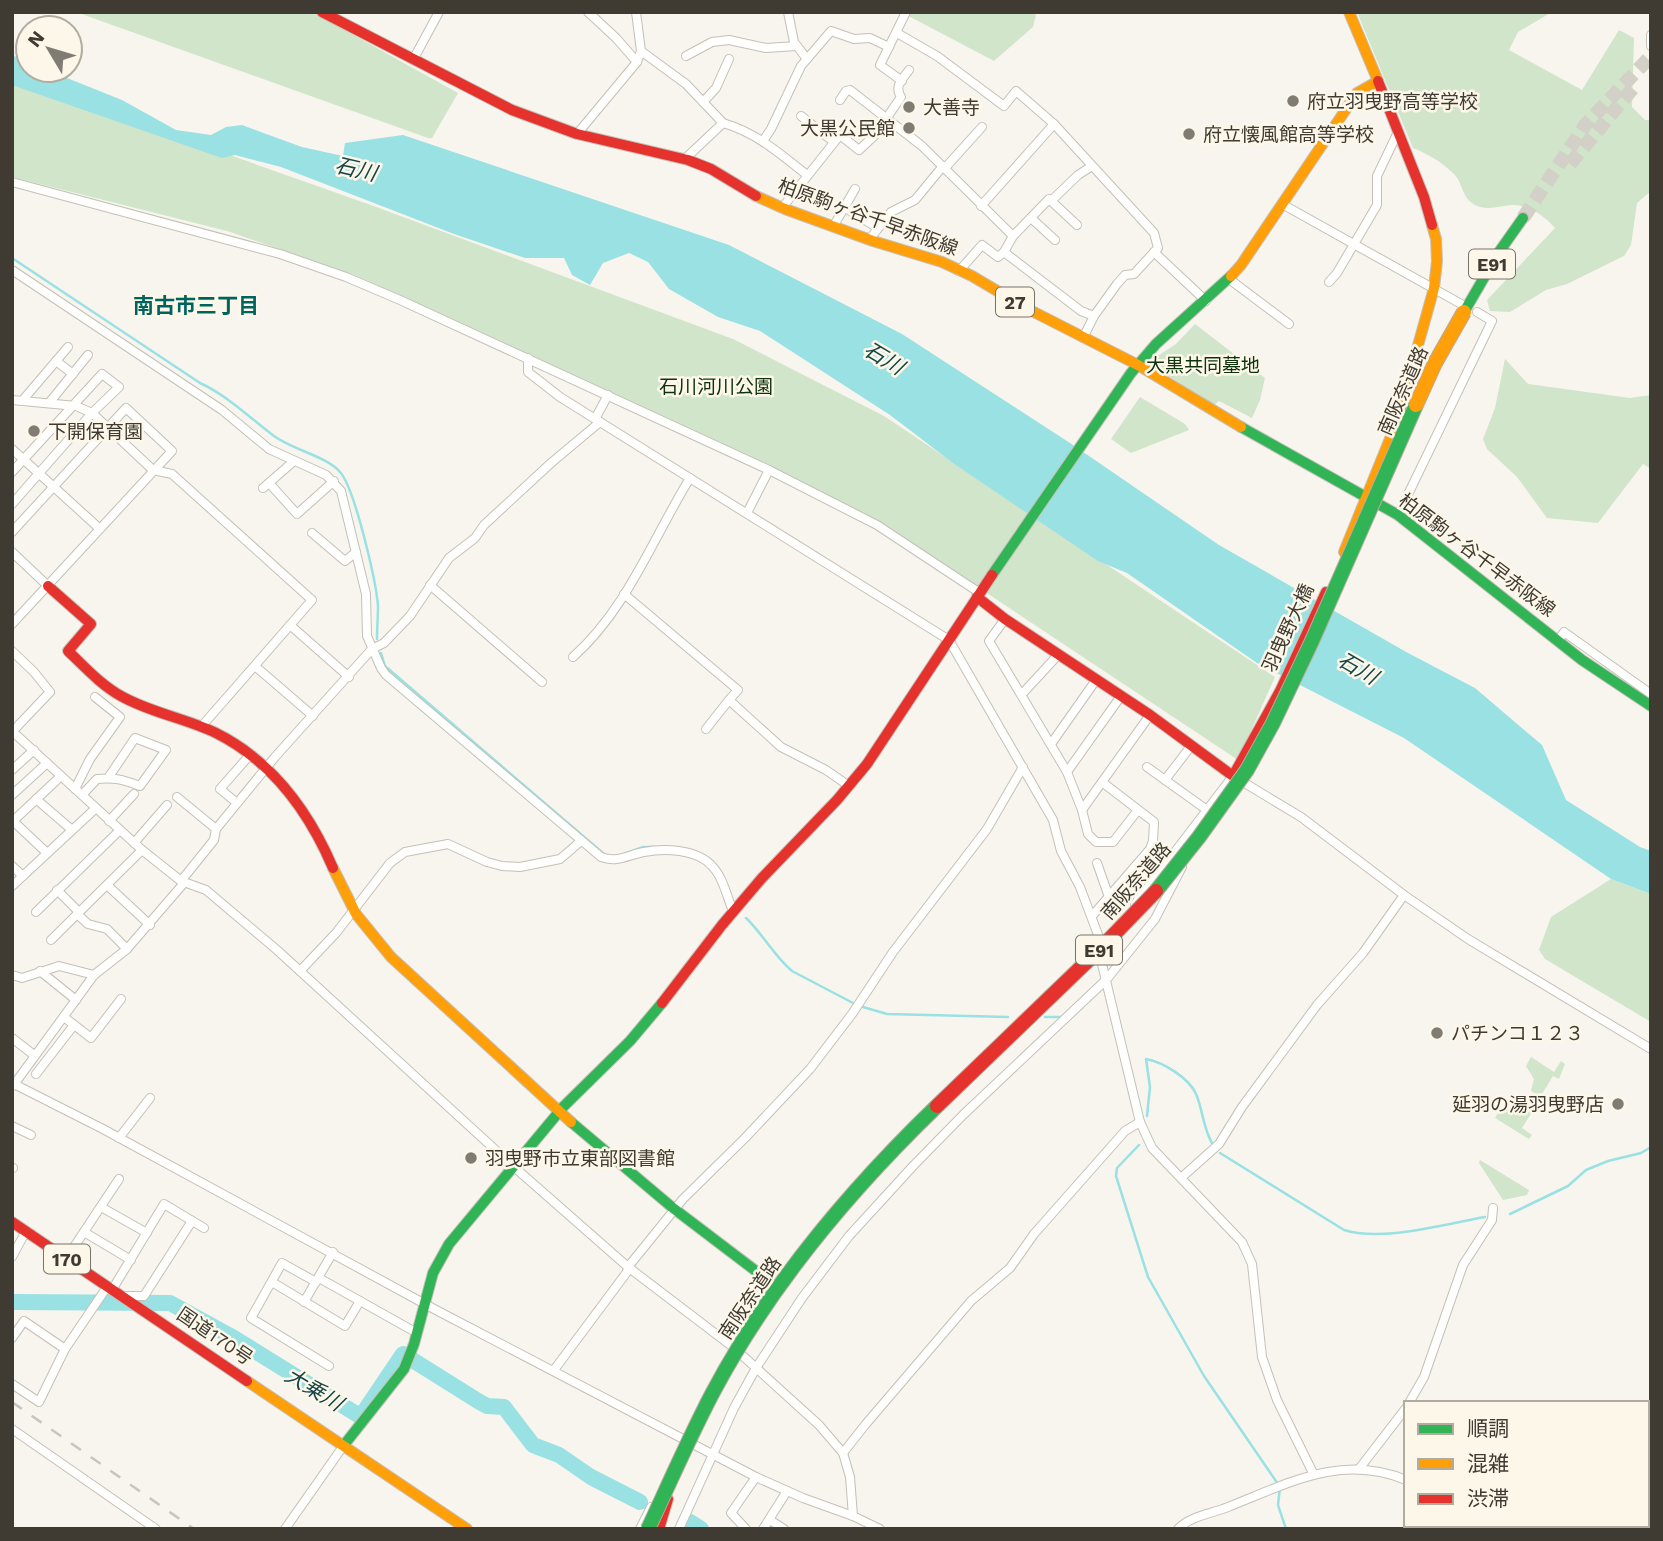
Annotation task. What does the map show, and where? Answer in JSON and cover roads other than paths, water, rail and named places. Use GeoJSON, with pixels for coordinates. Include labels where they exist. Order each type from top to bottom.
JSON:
{"type":"FeatureCollection","features":[{"type":"Feature","properties":{"kind":"main road","name":"柏原駒ヶ谷千早赤阪線"},"geometry":{"type":"LineString","coordinates":[[322,12],[512,110],[578,134],[688,160],[711,169],[782,208],[833,227],[873,234],[960,271],[1293,458],[1364,504],[1398,515],[1558,641],[1651,706]]}},
{"type":"Feature","properties":{"kind":"main road","name":"羽曳野大橋"},"geometry":{"type":"LineString","coordinates":[[1233,776],[1280,691],[1364,504],[1396,424],[1434,288],[1436,239],[1424,197],[1349,12]]}},
{"type":"Feature","properties":{"kind":"main road"},"geometry":{"type":"LineString","coordinates":[[344,1445],[410,1358],[427,1284],[437,1260],[560,1111],[659,1008],[733,911],[867,764],[980,592],[1134,369],[1229,279],[1255,246],[1357,93],[1378,80]]}},
{"type":"Feature","properties":{"kind":"main road","name":"南阪奈道路"},"geometry":{"type":"LineString","coordinates":[[657,1529],[668,1499],[718,1395],[752,1336],[821,1239],[944,1107],[1104,955],[1204,840],[1251,773],[1302,677],[1469,311],[1499,252],[1525,220]]}},
{"type":"Feature","properties":{"kind":"main road","name":"南阪奈道路"},"geometry":{"type":"LineString","coordinates":[[648,1529],[712,1394],[748,1332],[817,1235],[883,1158],[1099,950],[1154,893],[1199,837],[1247,769],[1273,723],[1312,641],[1435,363],[1469,311]]}},
{"type":"Feature","properties":{"kind":"main road"},"geometry":{"type":"LineString","coordinates":[[48,586],[91,624],[68,651],[118,695],[217,734],[265,770],[289,792],[306,815],[323,844],[354,911],[369,934],[391,957],[560,1111],[674,1210],[773,1284]]}},
{"type":"Feature","properties":{"kind":"main road"},"geometry":{"type":"LineString","coordinates":[[980,592],[1005,619],[1150,715],[1233,776]]}},
{"type":"Feature","properties":{"kind":"main road","name":"国道170号"},"geometry":{"type":"LineString","coordinates":[[12,1222],[464,1528]]}},
{"type":"Feature","properties":{"kind":"street"},"geometry":{"type":"LineString","coordinates":[[413,60],[439,12]]}},
{"type":"Feature","properties":{"kind":"street"},"geometry":{"type":"LineString","coordinates":[[587,12],[616,38],[637,62]]}},
{"type":"Feature","properties":{"kind":"street"},"geometry":{"type":"LineString","coordinates":[[578,134],[637,62],[641,51],[636,12]]}},
{"type":"Feature","properties":{"kind":"street"},"geometry":{"type":"LineString","coordinates":[[788,12],[796,46],[807,59]]}},
{"type":"Feature","properties":{"kind":"street"},"geometry":{"type":"LineString","coordinates":[[902,81],[880,65],[906,12]]}},
{"type":"Feature","properties":{"kind":"street"},"geometry":{"type":"LineString","coordinates":[[763,141],[801,66],[831,31],[854,39],[870,38],[890,47]]}},
{"type":"Feature","properties":{"kind":"street"},"geometry":{"type":"LineString","coordinates":[[897,33],[937,56],[1004,106],[1016,91],[1054,124],[1154,233],[1158,248],[1134,274],[1125,275],[1094,316],[1083,338]]}},
{"type":"Feature","properties":{"kind":"street"},"geometry":{"type":"LineString","coordinates":[[1651,36],[1651,46]]}},
{"type":"Feature","properties":{"kind":"street"},"geometry":{"type":"LineString","coordinates":[[686,56],[712,42],[729,40],[766,48],[796,46]]}},
{"type":"Feature","properties":{"kind":"street"},"geometry":{"type":"LineString","coordinates":[[641,51],[686,83],[723,123],[744,129],[807,175]]}},
{"type":"Feature","properties":{"kind":"street"},"geometry":{"type":"LineString","coordinates":[[703,102],[716,89],[729,59]]}},
{"type":"Feature","properties":{"kind":"street"},"geometry":{"type":"LineString","coordinates":[[782,208],[840,135],[859,150],[875,135],[901,97],[897,91],[909,70]]}},
{"type":"Feature","properties":{"kind":"street"},"geometry":{"type":"LineString","coordinates":[[840,100],[846,91],[850,90],[887,118],[944,167],[1013,236]]}},
{"type":"Feature","properties":{"kind":"street"},"geometry":{"type":"LineString","coordinates":[[801,116],[834,142]]}},
{"type":"Feature","properties":{"kind":"street"},"geometry":{"type":"LineString","coordinates":[[688,160],[688,156],[723,123]]}},
{"type":"Feature","properties":{"kind":"street"},"geometry":{"type":"LineString","coordinates":[[981,206],[1054,124]]}},
{"type":"Feature","properties":{"kind":"street"},"geometry":{"type":"LineString","coordinates":[[844,207],[873,234],[891,212],[915,200],[982,127]]}},
{"type":"Feature","properties":{"kind":"street"},"geometry":{"type":"LineString","coordinates":[[1329,282],[1377,205],[1377,176],[1398,132]]}},
{"type":"Feature","properties":{"kind":"street"},"geometry":{"type":"LineString","coordinates":[[960,271],[982,245],[998,257],[1013,236],[1049,199],[1051,201],[1092,166]]}},
{"type":"Feature","properties":{"kind":"street"},"geometry":{"type":"LineString","coordinates":[[12,182],[280,254],[400,300],[769,470],[877,525],[980,592]]}},
{"type":"Feature","properties":{"kind":"street"},"geometry":{"type":"LineString","coordinates":[[833,227],[855,189]]}},
{"type":"Feature","properties":{"kind":"street"},"geometry":{"type":"LineString","coordinates":[[1051,201],[1077,225]]}},
{"type":"Feature","properties":{"kind":"street"},"geometry":{"type":"LineString","coordinates":[[1282,204],[1434,288],[1469,311],[1492,321],[1398,515]]}},
{"type":"Feature","properties":{"kind":"street"},"geometry":{"type":"LineString","coordinates":[[1031,218],[1055,240]]}},
{"type":"Feature","properties":{"kind":"street"},"geometry":{"type":"LineString","coordinates":[[1154,251],[1206,301]]}},
{"type":"Feature","properties":{"kind":"street"},"geometry":{"type":"LineString","coordinates":[[1004,252],[1081,311],[1094,316]]}},
{"type":"Feature","properties":{"kind":"street"},"geometry":{"type":"LineString","coordinates":[[12,270],[222,410],[269,449],[326,474],[334,481],[341,491],[366,594],[367,636],[386,675],[601,858],[618,860],[644,852],[664,850],[687,853],[703,859],[713,866],[733,911]]}},
{"type":"Feature","properties":{"kind":"street"},"geometry":{"type":"LineString","coordinates":[[1229,279],[1289,324]]}},
{"type":"Feature","properties":{"kind":"street"},"geometry":{"type":"LineString","coordinates":[[17,400],[68,347]]}},
{"type":"Feature","properties":{"kind":"street"},"geometry":{"type":"LineString","coordinates":[[49,403],[88,355]]}},
{"type":"Feature","properties":{"kind":"street"},"geometry":{"type":"LineString","coordinates":[[528,358],[528,372],[560,397],[949,640],[1053,820],[1061,851],[1092,916],[1100,940],[1102,964],[1140,1122],[1149,1144],[1242,1242],[1252,1264],[1262,1357],[1277,1400],[1313,1473]]}},
{"type":"Feature","properties":{"kind":"street"},"geometry":{"type":"LineString","coordinates":[[56,361],[73,374]]}},
{"type":"Feature","properties":{"kind":"street"},"geometry":{"type":"LineString","coordinates":[[12,472],[102,374],[120,387],[92,413],[12,504]]}},
{"type":"Feature","properties":{"kind":"street"},"geometry":{"type":"LineString","coordinates":[[608,395],[598,421],[484,525],[475,538],[449,558],[410,617],[384,643],[372,649],[265,770],[216,829],[214,840],[150,925],[127,949],[94,975],[13,1084],[713,1454],[787,1491],[880,1529]]}},
{"type":"Feature","properties":{"kind":"street"},"geometry":{"type":"LineString","coordinates":[[17,400],[72,405],[92,413],[153,470],[172,474],[312,600],[201,727]]}},
{"type":"Feature","properties":{"kind":"street"},"geometry":{"type":"LineString","coordinates":[[12,532],[126,408],[172,451],[12,624]]}},
{"type":"Feature","properties":{"kind":"street"},"geometry":{"type":"LineString","coordinates":[[12,449],[100,528]]}},
{"type":"Feature","properties":{"kind":"street"},"geometry":{"type":"LineString","coordinates":[[294,461],[266,485],[297,514],[334,481]]}},
{"type":"Feature","properties":{"kind":"street"},"geometry":{"type":"LineString","coordinates":[[747,513],[769,470]]}},
{"type":"Feature","properties":{"kind":"street"},"geometry":{"type":"LineString","coordinates":[[573,657],[594,639],[624,594],[690,478]]}},
{"type":"Feature","properties":{"kind":"street"},"geometry":{"type":"LineString","coordinates":[[312,533],[345,561],[356,552]]}},
{"type":"Feature","properties":{"kind":"street"},"geometry":{"type":"LineString","coordinates":[[12,552],[48,586]]}},
{"type":"Feature","properties":{"kind":"street"},"geometry":{"type":"LineString","coordinates":[[430,585],[542,682]]}},
{"type":"Feature","properties":{"kind":"street"},"geometry":{"type":"LineString","coordinates":[[624,594],[738,690],[706,729]]}},
{"type":"Feature","properties":{"kind":"street"},"geometry":{"type":"LineString","coordinates":[[1005,619],[989,641],[1067,772],[1088,834],[1096,842],[1113,842],[1138,810]]}},
{"type":"Feature","properties":{"kind":"street"},"geometry":{"type":"LineString","coordinates":[[290,625],[349,677]]}},
{"type":"Feature","properties":{"kind":"street"},"geometry":{"type":"LineString","coordinates":[[1558,641],[1564,632],[1651,694]]}},
{"type":"Feature","properties":{"kind":"street"},"geometry":{"type":"LineString","coordinates":[[12,651],[34,671],[50,692],[12,731],[142,850],[183,882],[206,890],[300,971],[628,1267],[733,1347],[819,1425],[844,1453],[850,1477],[853,1516]]}},
{"type":"Feature","properties":{"kind":"street"},"geometry":{"type":"LineString","coordinates":[[1022,694],[1058,655]]}},
{"type":"Feature","properties":{"kind":"street"},"geometry":{"type":"LineString","coordinates":[[255,666],[313,716]]}},
{"type":"Feature","properties":{"kind":"street"},"geometry":{"type":"LineString","coordinates":[[1051,744],[1096,680]]}},
{"type":"Feature","properties":{"kind":"street"},"geometry":{"type":"LineString","coordinates":[[1067,772],[1121,696]]}},
{"type":"Feature","properties":{"kind":"street"},"geometry":{"type":"LineString","coordinates":[[78,792],[90,759],[120,717],[95,697]]}},
{"type":"Feature","properties":{"kind":"street"},"geometry":{"type":"LineString","coordinates":[[729,700],[781,747],[826,770],[849,786]]}},
{"type":"Feature","properties":{"kind":"street"},"geometry":{"type":"LineString","coordinates":[[1082,810],[1150,715]]}},
{"type":"Feature","properties":{"kind":"street"},"geometry":{"type":"LineString","coordinates":[[78,792],[97,779],[108,778],[116,777],[140,786],[166,750],[135,738],[108,778]]}},
{"type":"Feature","properties":{"kind":"street"},"geometry":{"type":"LineString","coordinates":[[1165,780],[1191,746]]}},
{"type":"Feature","properties":{"kind":"street"},"geometry":{"type":"LineString","coordinates":[[12,771],[34,750]]}},
{"type":"Feature","properties":{"kind":"street"},"geometry":{"type":"LineString","coordinates":[[237,803],[220,789],[248,756]]}},
{"type":"Feature","properties":{"kind":"street"},"geometry":{"type":"LineString","coordinates":[[12,795],[47,763]]}},
{"type":"Feature","properties":{"kind":"street"},"geometry":{"type":"LineString","coordinates":[[554,1370],[627,1272],[628,1267],[674,1210],[810,1069],[852,1014],[893,952],[987,829],[1023,766]]}},
{"type":"Feature","properties":{"kind":"street"},"geometry":{"type":"LineString","coordinates":[[1147,767],[1207,810]]}},
{"type":"Feature","properties":{"kind":"street"},"geometry":{"type":"LineString","coordinates":[[47,853],[13,822],[61,776]]}},
{"type":"Feature","properties":{"kind":"street"},"geometry":{"type":"LineString","coordinates":[[640,1529],[733,1347],[773,1284],[800,1248],[868,1165],[1134,905],[1233,776]]}},
{"type":"Feature","properties":{"kind":"street"},"geometry":{"type":"LineString","coordinates":[[1233,776],[1301,817],[1404,895],[1480,946],[1651,1049]]}},
{"type":"Feature","properties":{"kind":"street"},"geometry":{"type":"LineString","coordinates":[[679,1529],[734,1408],[756,1368],[802,1298],[849,1236],[886,1195],[963,1115],[1107,979],[1155,919],[1207,819],[1233,776]]}},
{"type":"Feature","properties":{"kind":"street"},"geometry":{"type":"LineString","coordinates":[[1092,916],[1150,849],[1153,841],[1154,822],[1102,782]]}},
{"type":"Feature","properties":{"kind":"street"},"geometry":{"type":"LineString","coordinates":[[109,821],[134,794]]}},
{"type":"Feature","properties":{"kind":"street"},"geometry":{"type":"LineString","coordinates":[[177,797],[216,829]]}},
{"type":"Feature","properties":{"kind":"street"},"geometry":{"type":"LineString","coordinates":[[36,799],[72,830]]}},
{"type":"Feature","properties":{"kind":"street"},"geometry":{"type":"LineString","coordinates":[[134,842],[167,805]]}},
{"type":"Feature","properties":{"kind":"street"},"geometry":{"type":"LineString","coordinates":[[12,886],[96,808]]}},
{"type":"Feature","properties":{"kind":"street"},"geometry":{"type":"LineString","coordinates":[[36,912],[120,830]]}},
{"type":"Feature","properties":{"kind":"street"},"geometry":{"type":"LineString","coordinates":[[300,971],[354,911],[390,863],[405,852],[448,844],[502,866],[520,867],[560,859],[581,841]]}},
{"type":"Feature","properties":{"kind":"street"},"geometry":{"type":"LineString","coordinates":[[51,940],[142,850]]}},
{"type":"Feature","properties":{"kind":"street"},"geometry":{"type":"LineString","coordinates":[[1097,863],[1109,897]]}},
{"type":"Feature","properties":{"kind":"street"},"geometry":{"type":"LineString","coordinates":[[12,866],[23,876]]}},
{"type":"Feature","properties":{"kind":"street"},"geometry":{"type":"LineString","coordinates":[[107,885],[150,925]]}},
{"type":"Feature","properties":{"kind":"street"},"geometry":{"type":"LineString","coordinates":[[57,890],[88,924],[107,929],[127,949]]}},
{"type":"Feature","properties":{"kind":"street"},"geometry":{"type":"LineString","coordinates":[[1181,1178],[1219,1144],[1242,1107],[1309,1015],[1363,953],[1404,895]]}},
{"type":"Feature","properties":{"kind":"street"},"geometry":{"type":"LineString","coordinates":[[12,975],[22,978],[59,966],[94,975]]}},
{"type":"Feature","properties":{"kind":"street"},"geometry":{"type":"LineString","coordinates":[[40,971],[76,1000]]}},
{"type":"Feature","properties":{"kind":"street"},"geometry":{"type":"LineString","coordinates":[[64,1017],[90,1038],[121,999]]}},
{"type":"Feature","properties":{"kind":"street"},"geometry":{"type":"LineString","coordinates":[[36,1074],[74,1025]]}},
{"type":"Feature","properties":{"kind":"street"},"geometry":{"type":"LineString","coordinates":[[12,1038],[34,1055]]}},
{"type":"Feature","properties":{"kind":"street"},"geometry":{"type":"LineString","coordinates":[[119,1138],[150,1098]]}},
{"type":"Feature","properties":{"kind":"street"},"geometry":{"type":"LineString","coordinates":[[844,1453],[971,1301],[1010,1268],[1034,1234],[1125,1131],[1140,1122]]}},
{"type":"Feature","properties":{"kind":"street"},"geometry":{"type":"LineString","coordinates":[[12,1126],[31,1135]]}},
{"type":"Feature","properties":{"kind":"street"},"geometry":{"type":"LineString","coordinates":[[66,1259],[119,1179]]}},
{"type":"Feature","properties":{"kind":"street"},"geometry":{"type":"LineString","coordinates":[[12,1384],[39,1402],[65,1349],[113,1291],[164,1204],[204,1228]]}},
{"type":"Feature","properties":{"kind":"street"},"geometry":{"type":"LineString","coordinates":[[101,1207],[147,1233]]}},
{"type":"Feature","properties":{"kind":"street"},"geometry":{"type":"LineString","coordinates":[[1410,1401],[1424,1377],[1463,1265],[1492,1220],[1493,1208]]}},
{"type":"Feature","properties":{"kind":"street"},"geometry":{"type":"LineString","coordinates":[[113,1291],[144,1296],[192,1221]]}},
{"type":"Feature","properties":{"kind":"street"},"geometry":{"type":"LineString","coordinates":[[12,1257],[26,1231]]}},
{"type":"Feature","properties":{"kind":"street"},"geometry":{"type":"LineString","coordinates":[[84,1232],[131,1260]]}},
{"type":"Feature","properties":{"kind":"street"},"geometry":{"type":"LineString","coordinates":[[304,1302],[333,1252]]}},
{"type":"Feature","properties":{"kind":"street"},"geometry":{"type":"LineString","coordinates":[[329,1366],[251,1318],[282,1263],[360,1301],[417,1333]]}},
{"type":"Feature","properties":{"kind":"street"},"geometry":{"type":"LineString","coordinates":[[272,1282],[345,1326],[360,1301]]}},
{"type":"Feature","properties":{"kind":"street"},"geometry":{"type":"LineString","coordinates":[[12,1338],[24,1321],[65,1349]]}},
{"type":"Feature","properties":{"kind":"street"},"geometry":{"type":"LineString","coordinates":[[1359,1469],[1404,1412]]}},
{"type":"Feature","properties":{"kind":"street"},"geometry":{"type":"LineString","coordinates":[[12,1429],[156,1529]]}},
{"type":"Feature","properties":{"kind":"street"},"geometry":{"type":"LineString","coordinates":[[285,1529],[344,1445]]}},
{"type":"Feature","properties":{"kind":"street"},"geometry":{"type":"LineString","coordinates":[[1178,1529],[1194,1518],[1313,1473],[1359,1469],[1392,1474],[1404,1479]]}},
{"type":"Feature","properties":{"kind":"street"},"geometry":{"type":"LineString","coordinates":[[746,1529],[731,1513],[756,1476]]}},
{"type":"Feature","properties":{"kind":"street"},"geometry":{"type":"LineString","coordinates":[[763,1529],[787,1491]]}},
{"type":"Feature","properties":{"kind":"street"},"geometry":{"type":"LineString","coordinates":[[770,1520],[784,1529]]}},
{"type":"Feature","properties":{"kind":"water","name":"石川"},"geometry":{"type":"Polygon","coordinates":[[[12,55],[14,84],[82,84],[122,100],[176,130],[211,135],[226,127],[242,125],[302,147],[343,156],[345,143],[403,135],[729,245],[902,334],[1070,443],[1219,545],[1408,653],[1475,688],[1542,745],[1566,800],[1640,847],[1651,851],[1651,894],[1611,879],[1404,738],[1257,663],[1127,573],[1098,561],[953,463],[890,415],[760,331],[718,317],[669,289],[648,262],[629,253],[603,263],[590,285],[572,275],[564,258],[525,258],[454,234],[281,167],[235,155],[222,158],[12,85],[12,55]]]}},
{"type":"Feature","properties":{"kind":"waterway"},"geometry":{"type":"LineString","coordinates":[[12,258],[220,394],[274,436],[334,466],[340,472],[352,497],[369,557],[378,606],[377,639]]}},
{"type":"Feature","properties":{"kind":"waterway"},"geometry":{"type":"LineString","coordinates":[[381,653],[385,666],[604,854]]}},
{"type":"Feature","properties":{"kind":"waterway"},"geometry":{"type":"LineString","coordinates":[[624,854],[643,847],[654,847]]}},
{"type":"Feature","properties":{"kind":"waterway"},"geometry":{"type":"LineString","coordinates":[[746,918],[792,971],[853,1003]]}},
{"type":"Feature","properties":{"kind":"waterway"},"geometry":{"type":"LineString","coordinates":[[863,1007],[887,1014],[1008,1017]]}},
{"type":"Feature","properties":{"kind":"waterway"},"geometry":{"type":"LineString","coordinates":[[1045,1017],[1061,1017]]}},
{"type":"Feature","properties":{"kind":"waterway"},"geometry":{"type":"LineString","coordinates":[[1147,1116],[1150,1087],[1146,1059],[1175,1072],[1193,1088],[1212,1143]]}},
{"type":"Feature","properties":{"kind":"waterway"},"geometry":{"type":"LineString","coordinates":[[1139,1145],[1117,1168],[1116,1176],[1148,1277],[1204,1376],[1280,1487],[1278,1505],[1286,1529]]}},
{"type":"Feature","properties":{"kind":"waterway"},"geometry":{"type":"LineString","coordinates":[[1510,1214],[1568,1186],[1586,1170],[1608,1161],[1641,1153],[1651,1147]]}},
{"type":"Feature","properties":{"kind":"waterway"},"geometry":{"type":"LineString","coordinates":[[1220,1153],[1344,1230],[1359,1233],[1395,1233],[1485,1217]]}},
{"type":"Feature","properties":{"kind":"waterway","name":"大乗川"},"geometry":{"type":"LineString","coordinates":[[12,1302],[170,1303],[234,1338],[358,1415],[364,1412],[403,1354],[487,1406],[504,1407],[533,1445],[559,1455],[591,1477],[640,1502]]}},
{"type":"Feature","properties":{"kind":"waterway","name":"大乗川"},"geometry":{"type":"LineString","coordinates":[[690,1522],[701,1529]]}},
{"type":"Feature","properties":{"kind":"tunnel"},"geometry":{"type":"LineString","coordinates":[[1523,218],[1586,124],[1651,56]]}},
{"type":"Feature","properties":{"kind":"tunnel"},"geometry":{"type":"LineString","coordinates":[[1570,164],[1633,88]]}},
{"type":"Feature","properties":{"kind":"railway"},"geometry":{"type":"LineString","coordinates":[[12,1402],[194,1529]]}},
{"type":"Feature","properties":{"kind":"place","name":"府立羽曳野高等学校"},"geometry":{"type":"Point","coordinates":[1293,101]}},
{"type":"Feature","properties":{"kind":"place","name":"大善寺"},"geometry":{"type":"Point","coordinates":[909,107]}},
{"type":"Feature","properties":{"kind":"place","name":"大黒公民館"},"geometry":{"type":"Point","coordinates":[909,128]}},
{"type":"Feature","properties":{"kind":"place","name":"府立懐風館高等学校"},"geometry":{"type":"Point","coordinates":[1189,134]}},
{"type":"Feature","properties":{"kind":"place","name":"下開保育園"},"geometry":{"type":"Point","coordinates":[34,431]}},
{"type":"Feature","properties":{"kind":"place","name":"パチンコ１２３"},"geometry":{"type":"Point","coordinates":[1437,1033]}},
{"type":"Feature","properties":{"kind":"place","name":"延羽の湯羽曳野店"},"geometry":{"type":"Point","coordinates":[1618,1104]}},
{"type":"Feature","properties":{"kind":"place","name":"羽曳野市立東部図書館"},"geometry":{"type":"Point","coordinates":[471,1158]}},
{"type":"Feature","properties":{"kind":"district","name":"南古市三丁目"},"geometry":{"type":"Point","coordinates":[196,305]}},
{"type":"Feature","properties":{"kind":"park label","name":"大黒共同墓地"},"geometry":{"type":"Point","coordinates":[1203,365]}},
{"type":"Feature","properties":{"kind":"park label","name":"石川河川公園"},"geometry":{"type":"Point","coordinates":[716,386]}}]}
